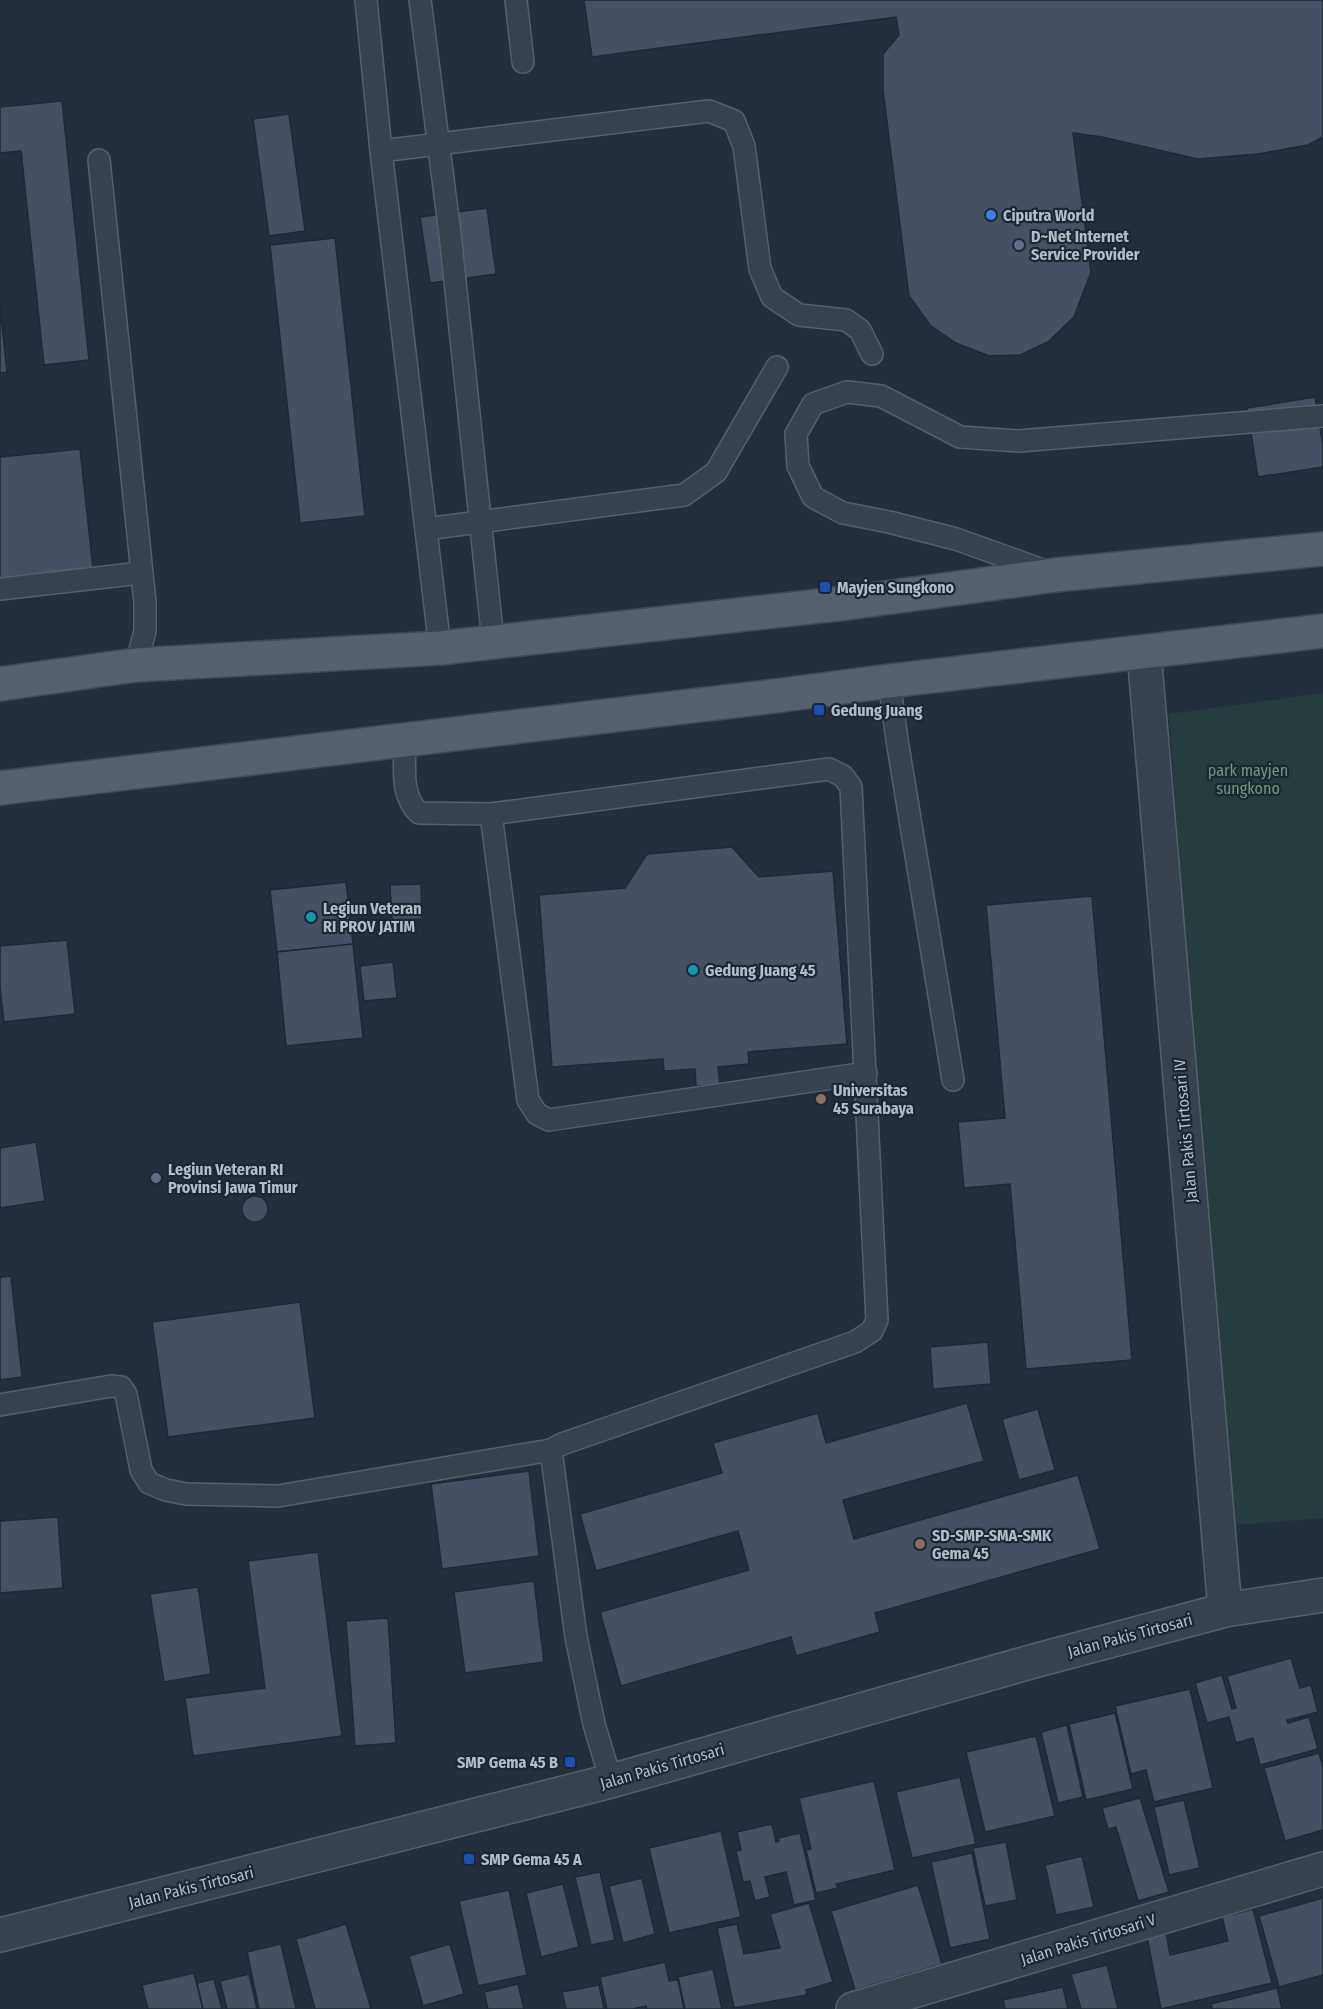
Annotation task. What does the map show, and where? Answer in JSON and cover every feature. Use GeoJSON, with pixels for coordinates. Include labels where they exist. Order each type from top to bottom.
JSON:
{"type":"FeatureCollection","features":[{"type":"Feature","properties":{"kind":"main road"},"geometry":{"type":"LineString","coordinates":[[0,684],[136,665],[440,648],[847,603],[1055,574],[1323,549]]}},
{"type":"Feature","properties":{"kind":"main road"},"geometry":{"type":"LineString","coordinates":[[0,788],[1323,631]]}},
{"type":"Feature","properties":{"kind":"street","name":"Jalan Pakis Tirtosari IV"},"geometry":{"type":"LineString","coordinates":[[1144,652],[1225,1610]]}},
{"type":"Feature","properties":{"kind":"street","name":"Jalan Pakis Tirtosari"},"geometry":{"type":"LineString","coordinates":[[0,1935],[610,1781],[1034,1661],[1225,1610],[1323,1595]]}},
{"type":"Feature","properties":{"kind":"street","name":"Jalan Pakis Tirtosari V"},"geometry":{"type":"LineString","coordinates":[[853,2009],[1323,1869]]}},
{"type":"Feature","properties":{"kind":"lane"},"geometry":{"type":"LineString","coordinates":[[366,0],[381,151],[440,648]]}},
{"type":"Feature","properties":{"kind":"lane"},"geometry":{"type":"LineString","coordinates":[[420,0],[450,234],[494,641]]}},
{"type":"Feature","properties":{"kind":"lane"},"geometry":{"type":"LineString","coordinates":[[516,0],[523,62]]}},
{"type":"Feature","properties":{"kind":"lane"},"geometry":{"type":"LineString","coordinates":[[381,151],[709,111],[734,121],[744,146],[760,269],[772,297],[799,315],[846,320],[860,330],[872,354]]}},
{"type":"Feature","properties":{"kind":"lane"},"geometry":{"type":"LineString","coordinates":[[99,160],[145,602],[145,631],[136,665]]}},
{"type":"Feature","properties":{"kind":"lane"},"geometry":{"type":"LineString","coordinates":[[426,529],[684,495],[716,472],[777,367]]}},
{"type":"Feature","properties":{"kind":"lane"},"geometry":{"type":"LineString","coordinates":[[1055,574],[956,538],[843,513],[813,497],[798,466],[796,435],[813,404],[848,392],[881,396],[960,437],[1019,441],[1323,416]]}},
{"type":"Feature","properties":{"kind":"lane"},"geometry":{"type":"LineString","coordinates":[[0,589],[141,573]]}},
{"type":"Feature","properties":{"kind":"lane"},"geometry":{"type":"LineString","coordinates":[[889,681],[953,1080]]}},
{"type":"Feature","properties":{"kind":"lane"},"geometry":{"type":"LineString","coordinates":[[0,1405],[111,1386],[121,1387],[126,1394],[141,1470],[150,1483],[166,1490],[186,1494],[278,1496],[551,1450],[562,1443],[855,1342],[872,1331],[877,1320],[866,1073],[851,787],[843,776],[829,768],[491,814],[419,813],[412,807],[406,794],[405,741]]}},
{"type":"Feature","properties":{"kind":"lane"},"geometry":{"type":"LineString","coordinates":[[491,814],[528,1100],[537,1114],[549,1120],[866,1073]]}},
{"type":"Feature","properties":{"kind":"lane"},"geometry":{"type":"LineString","coordinates":[[551,1450],[576,1637],[594,1724],[610,1781]]}},
{"type":"Feature","properties":{"kind":"green space","name":"park mayjen sungkono"},"geometry":{"type":"Polygon","coordinates":[[[1323,693],[1323,1518],[1227,1526],[1169,714],[1323,693]]]}},
{"type":"Feature","properties":{"kind":"building","name":"Ciputra World"},"geometry":{"type":"Polygon","coordinates":[[[584,0],[1323,0],[1323,137],[1308,145],[1258,154],[1198,159],[1102,137],[1073,133],[1091,272],[1074,317],[1048,342],[1020,355],[989,356],[956,343],[931,326],[909,296],[883,90],[883,54],[899,35],[896,17],[592,57],[584,0]]]}},
{"type":"Feature","properties":{"kind":"building"},"geometry":{"type":"Polygon","coordinates":[[[62,101],[89,360],[44,365],[21,151],[0,153],[0,107],[62,101]]]}},
{"type":"Feature","properties":{"kind":"building"},"geometry":{"type":"Polygon","coordinates":[[[289,114],[305,231],[269,236],[253,119],[289,114]]]}},
{"type":"Feature","properties":{"kind":"building"},"geometry":{"type":"Polygon","coordinates":[[[487,208],[496,274],[430,283],[420,217],[487,208]]]}},
{"type":"Feature","properties":{"kind":"building"},"geometry":{"type":"Polygon","coordinates":[[[335,238],[365,516],[300,523],[270,245],[335,238]]]}},
{"type":"Feature","properties":{"kind":"building"},"geometry":{"type":"Polygon","coordinates":[[[0,306],[7,372],[0,373],[0,306]]]}},
{"type":"Feature","properties":{"kind":"building"},"geometry":{"type":"Polygon","coordinates":[[[1315,397],[1323,446],[1323,467],[1258,477],[1247,408],[1315,397]]]}},
{"type":"Feature","properties":{"kind":"building"},"geometry":{"type":"Polygon","coordinates":[[[80,449],[93,568],[0,578],[0,457],[80,449]]]}},
{"type":"Feature","properties":{"kind":"building","name":"Gedung Juang 45"},"geometry":{"type":"Polygon","coordinates":[[[732,847],[759,877],[833,871],[847,1044],[748,1052],[749,1064],[718,1067],[720,1085],[696,1086],[695,1069],[664,1071],[663,1059],[552,1067],[539,895],[625,888],[647,854],[732,847]]]}},
{"type":"Feature","properties":{"kind":"building","name":"Legiun Veteran RI PROV JATIM"},"geometry":{"type":"Polygon","coordinates":[[[346,882],[353,944],[277,952],[270,890],[346,882]]]}},
{"type":"Feature","properties":{"kind":"building"},"geometry":{"type":"Polygon","coordinates":[[[421,884],[422,919],[392,920],[390,885],[421,884]]]}},
{"type":"Feature","properties":{"kind":"building"},"geometry":{"type":"Polygon","coordinates":[[[1092,896],[1132,1360],[1026,1369],[1010,1184],[964,1188],[958,1122],[1005,1118],[986,905],[1092,896]]]}},
{"type":"Feature","properties":{"kind":"building"},"geometry":{"type":"Polygon","coordinates":[[[67,940],[75,1014],[4,1022],[0,988],[0,946],[67,940]]]}},
{"type":"Feature","properties":{"kind":"building"},"geometry":{"type":"Polygon","coordinates":[[[353,944],[363,1038],[286,1046],[277,952],[353,944]]]}},
{"type":"Feature","properties":{"kind":"building"},"geometry":{"type":"Polygon","coordinates":[[[393,962],[397,998],[364,1001],[360,966],[393,962]]]}},
{"type":"Feature","properties":{"kind":"building"},"geometry":{"type":"Polygon","coordinates":[[[36,1142],[45,1201],[0,1208],[0,1148],[36,1142]]]}},
{"type":"Feature","properties":{"kind":"building"},"geometry":{"type":"Polygon","coordinates":[[[255,1196],[265,1199],[268,1209],[265,1219],[255,1222],[245,1219],[242,1209],[245,1199],[255,1196]]]}},
{"type":"Feature","properties":{"kind":"building"},"geometry":{"type":"Polygon","coordinates":[[[11,1276],[22,1377],[0,1380],[0,1277],[11,1276]]]}},
{"type":"Feature","properties":{"kind":"building"},"geometry":{"type":"Polygon","coordinates":[[[300,1302],[315,1418],[168,1437],[152,1322],[300,1302]]]}},
{"type":"Feature","properties":{"kind":"building"},"geometry":{"type":"Polygon","coordinates":[[[988,1342],[991,1384],[933,1389],[930,1347],[988,1342]]]}},
{"type":"Feature","properties":{"kind":"building","name":"SD-SMP-SMA-SMK Gema 45"},"geometry":{"type":"Polygon","coordinates":[[[967,1403],[984,1461],[843,1500],[854,1539],[1078,1475],[1100,1549],[875,1613],[880,1632],[796,1656],[791,1637],[621,1686],[600,1612],[749,1570],[738,1531],[596,1571],[580,1514],[722,1473],[713,1443],[818,1413],[826,1443],[967,1403]]]}},
{"type":"Feature","properties":{"kind":"building"},"geometry":{"type":"Polygon","coordinates":[[[1038,1409],[1055,1470],[1019,1480],[1002,1419],[1038,1409]]]}},
{"type":"Feature","properties":{"kind":"building"},"geometry":{"type":"Polygon","coordinates":[[[529,1471],[539,1556],[442,1569],[431,1484],[529,1471]]]}},
{"type":"Feature","properties":{"kind":"building"},"geometry":{"type":"Polygon","coordinates":[[[58,1517],[63,1588],[0,1593],[0,1521],[58,1517]]]}},
{"type":"Feature","properties":{"kind":"building"},"geometry":{"type":"Polygon","coordinates":[[[318,1552],[342,1736],[193,1756],[185,1698],[265,1688],[248,1561],[318,1552]]]}},
{"type":"Feature","properties":{"kind":"building"},"geometry":{"type":"Polygon","coordinates":[[[534,1581],[544,1662],[465,1673],[454,1592],[534,1581]]]}},
{"type":"Feature","properties":{"kind":"building"},"geometry":{"type":"Polygon","coordinates":[[[198,1587],[211,1674],[164,1682],[150,1594],[198,1587]]]}},
{"type":"Feature","properties":{"kind":"building"},"geometry":{"type":"Polygon","coordinates":[[[388,1618],[396,1743],[355,1746],[346,1621],[388,1618]]]}},
{"type":"Feature","properties":{"kind":"building"},"geometry":{"type":"Polygon","coordinates":[[[1291,1658],[1300,1688],[1311,1685],[1318,1712],[1287,1720],[1288,1723],[1309,1717],[1318,1749],[1260,1765],[1253,1738],[1236,1743],[1229,1717],[1207,1723],[1195,1683],[1222,1675],[1232,1709],[1236,1708],[1227,1676],[1291,1658]]]}},
{"type":"Feature","properties":{"kind":"building"},"geometry":{"type":"Polygon","coordinates":[[[1190,1689],[1213,1788],[1154,1802],[1146,1770],[1131,1774],[1115,1706],[1190,1689]]]}},
{"type":"Feature","properties":{"kind":"building"},"geometry":{"type":"Polygon","coordinates":[[[1115,1713],[1133,1789],[1086,1800],[1069,1724],[1115,1713]]]}},
{"type":"Feature","properties":{"kind":"building"},"geometry":{"type":"Polygon","coordinates":[[[1067,1725],[1083,1797],[1058,1803],[1041,1732],[1067,1725]]]}},
{"type":"Feature","properties":{"kind":"building"},"geometry":{"type":"Polygon","coordinates":[[[1036,1736],[1055,1816],[985,1832],[966,1752],[1036,1736]]]}},
{"type":"Feature","properties":{"kind":"building"},"geometry":{"type":"Polygon","coordinates":[[[1319,1753],[1323,1767],[1323,1830],[1285,1841],[1264,1768],[1319,1753]]]}},
{"type":"Feature","properties":{"kind":"building"},"geometry":{"type":"Polygon","coordinates":[[[960,1777],[976,1844],[912,1858],[896,1792],[960,1777]]]}},
{"type":"Feature","properties":{"kind":"building"},"geometry":{"type":"Polygon","coordinates":[[[874,1781],[895,1870],[836,1884],[838,1888],[816,1893],[806,1850],[811,1849],[799,1798],[874,1781]]]}},
{"type":"Feature","properties":{"kind":"building"},"geometry":{"type":"Polygon","coordinates":[[[1140,1798],[1169,1892],[1138,1901],[1116,1827],[1108,1829],[1102,1808],[1140,1798]]]}},
{"type":"Feature","properties":{"kind":"building"},"geometry":{"type":"Polygon","coordinates":[[[1184,1800],[1200,1868],[1169,1875],[1154,1807],[1184,1800]]]}},
{"type":"Feature","properties":{"kind":"building"},"geometry":{"type":"Polygon","coordinates":[[[772,1824],[776,1842],[779,1841],[778,1838],[800,1833],[816,1900],[794,1905],[786,1872],[765,1877],[770,1897],[755,1901],[750,1881],[743,1882],[736,1851],[741,1850],[737,1832],[772,1824]]]}},
{"type":"Feature","properties":{"kind":"building"},"geometry":{"type":"Polygon","coordinates":[[[721,1831],[741,1917],[669,1933],[649,1848],[721,1831]]]}},
{"type":"Feature","properties":{"kind":"building"},"geometry":{"type":"Polygon","coordinates":[[[1006,1842],[1017,1900],[985,1906],[973,1848],[1006,1842]]]}},
{"type":"Feature","properties":{"kind":"building"},"geometry":{"type":"Polygon","coordinates":[[[972,1853],[990,1939],[950,1948],[931,1862],[972,1853]]]}},
{"type":"Feature","properties":{"kind":"building"},"geometry":{"type":"Polygon","coordinates":[[[1082,1856],[1094,1907],[1056,1915],[1045,1865],[1082,1856]]]}},
{"type":"Feature","properties":{"kind":"building"},"geometry":{"type":"Polygon","coordinates":[[[600,1872],[615,1940],[591,1945],[575,1877],[600,1872]]]}},
{"type":"Feature","properties":{"kind":"building"},"geometry":{"type":"Polygon","coordinates":[[[642,1878],[655,1934],[623,1943],[609,1886],[642,1878]]]}},
{"type":"Feature","properties":{"kind":"building"},"geometry":{"type":"Polygon","coordinates":[[[563,1884],[579,1947],[541,1957],[526,1893],[563,1884]]]}},
{"type":"Feature","properties":{"kind":"building"},"geometry":{"type":"Polygon","coordinates":[[[918,1885],[942,1964],[855,1990],[831,1911],[918,1885]]]}},
{"type":"Feature","properties":{"kind":"building"},"geometry":{"type":"Polygon","coordinates":[[[509,1890],[527,1975],[478,1986],[459,1901],[509,1890]]]}},
{"type":"Feature","properties":{"kind":"building"},"geometry":{"type":"Polygon","coordinates":[[[1323,1898],[1323,1975],[1279,1987],[1259,1916],[1323,1898]]]}},
{"type":"Feature","properties":{"kind":"building"},"geometry":{"type":"Polygon","coordinates":[[[809,1903],[833,1982],[806,1990],[807,1995],[734,2008],[717,1928],[737,1924],[744,1954],[780,1948],[770,1914],[809,1903]]]}},
{"type":"Feature","properties":{"kind":"building"},"geometry":{"type":"Polygon","coordinates":[[[1253,1909],[1272,1983],[1161,2009],[1147,1937],[1166,1933],[1170,1955],[1228,1941],[1222,1917],[1253,1909]]]}},
{"type":"Feature","properties":{"kind":"building"},"geometry":{"type":"Polygon","coordinates":[[[346,1924],[371,2009],[315,2009],[296,1939],[346,1924]]]}},
{"type":"Feature","properties":{"kind":"building"},"geometry":{"type":"Polygon","coordinates":[[[281,1944],[296,2009],[259,2009],[247,1952],[281,1944]]]}},
{"type":"Feature","properties":{"kind":"building"},"geometry":{"type":"Polygon","coordinates":[[[450,1944],[464,1994],[423,2006],[409,1956],[450,1944]]]}},
{"type":"Feature","properties":{"kind":"building"},"geometry":{"type":"Polygon","coordinates":[[[665,1962],[669,1981],[678,1980],[684,2009],[647,2009],[646,2006],[633,2009],[607,2009],[600,1977],[665,1962]]]}},
{"type":"Feature","properties":{"kind":"building"},"geometry":{"type":"Polygon","coordinates":[[[1107,1965],[1118,2009],[1081,2009],[1071,1974],[1107,1965]]]}},
{"type":"Feature","properties":{"kind":"building"},"geometry":{"type":"Polygon","coordinates":[[[713,1969],[722,2009],[685,2009],[678,1977],[713,1969]]]}},
{"type":"Feature","properties":{"kind":"building"},"geometry":{"type":"Polygon","coordinates":[[[194,1973],[203,2009],[148,2009],[142,1985],[194,1973]]]}},
{"type":"Feature","properties":{"kind":"building"},"geometry":{"type":"Polygon","coordinates":[[[249,1974],[257,2009],[227,2009],[220,1981],[249,1974]]]}},
{"type":"Feature","properties":{"kind":"building"},"geometry":{"type":"Polygon","coordinates":[[[214,1979],[222,2009],[203,2009],[197,1983],[214,1979]]]}},
{"type":"Feature","properties":{"kind":"building"},"geometry":{"type":"Polygon","coordinates":[[[518,1984],[524,2009],[488,2009],[484,1992],[518,1984]]]}},
{"type":"Feature","properties":{"kind":"building"},"geometry":{"type":"Polygon","coordinates":[[[599,1985],[604,2009],[566,2009],[562,1992],[599,1985]]]}},
{"type":"Feature","properties":{"kind":"building"},"geometry":{"type":"Polygon","coordinates":[[[1063,1987],[1068,2009],[1005,2009],[1003,2000],[1063,1987]]]}},
{"type":"Feature","properties":{"kind":"building"},"geometry":{"type":"Polygon","coordinates":[[[1277,1988],[1282,2009],[1212,2009],[1211,2004],[1277,1988]]]}},
{"type":"Feature","properties":{"kind":"place","name":"Ciputra World"},"geometry":{"type":"Point","coordinates":[991,215]}},
{"type":"Feature","properties":{"kind":"place","name":"D~Net Internet Service Provider"},"geometry":{"type":"Point","coordinates":[1019,245]}},
{"type":"Feature","properties":{"kind":"place","name":"Mayjen Sungkono"},"geometry":{"type":"Point","coordinates":[825,587]}},
{"type":"Feature","properties":{"kind":"place","name":"Gedung Juang"},"geometry":{"type":"Point","coordinates":[819,710]}},
{"type":"Feature","properties":{"kind":"place","name":"Legiun Veteran RI PROV JATIM"},"geometry":{"type":"Point","coordinates":[311,917]}},
{"type":"Feature","properties":{"kind":"place","name":"Gedung Juang 45"},"geometry":{"type":"Point","coordinates":[693,970]}},
{"type":"Feature","properties":{"kind":"place","name":"Universitas 45 Surabaya"},"geometry":{"type":"Point","coordinates":[821,1099]}},
{"type":"Feature","properties":{"kind":"place","name":"Legiun Veteran RI Provinsi Jawa Timur"},"geometry":{"type":"Point","coordinates":[156,1178]}},
{"type":"Feature","properties":{"kind":"place","name":"SD-SMP-SMA-SMK Gema 45"},"geometry":{"type":"Point","coordinates":[920,1544]}},
{"type":"Feature","properties":{"kind":"place","name":"SMP Gema 45 B"},"geometry":{"type":"Point","coordinates":[570,1762]}},
{"type":"Feature","properties":{"kind":"place","name":"SMP Gema 45 A"},"geometry":{"type":"Point","coordinates":[469,1859]}}]}
